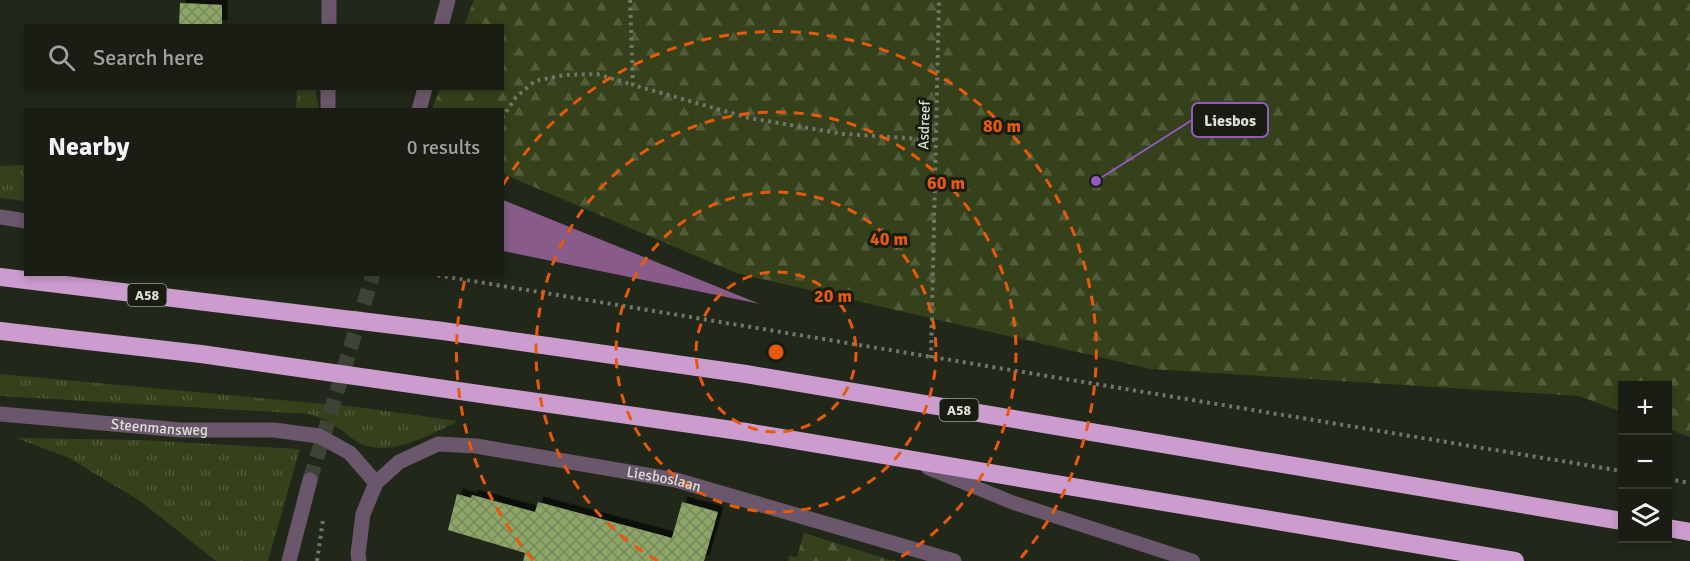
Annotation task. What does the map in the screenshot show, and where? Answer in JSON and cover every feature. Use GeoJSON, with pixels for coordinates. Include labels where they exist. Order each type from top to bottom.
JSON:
{"type":"FeatureCollection","features":[{"type":"Feature","properties":{"kind":"highway","name":"A58"},"geometry":{"type":"LineString","coordinates":[[0,277],[431,330],[746,374],[1618,520]]}},
{"type":"Feature","properties":{"kind":"highway"},"geometry":{"type":"LineString","coordinates":[[0,331],[201,354],[746,432],[1515,561]]}},
{"type":"Feature","properties":{"kind":"highway"},"geometry":{"type":"LineString","coordinates":[[1672,529],[1690,532]]}},
{"type":"Feature","properties":{"kind":"street"},"geometry":{"type":"LineString","coordinates":[[329,0],[329,24]]}},
{"type":"Feature","properties":{"kind":"street"},"geometry":{"type":"LineString","coordinates":[[442,24],[448,0]]}},
{"type":"Feature","properties":{"kind":"street"},"geometry":{"type":"LineString","coordinates":[[328,90],[328,108]]}},
{"type":"Feature","properties":{"kind":"street"},"geometry":{"type":"LineString","coordinates":[[420,108],[424,90]]}},
{"type":"Feature","properties":{"kind":"street"},"geometry":{"type":"LineString","coordinates":[[0,217],[24,221]]}},
{"type":"Feature","properties":{"kind":"street","name":"Steenmansweg"},"geometry":{"type":"LineString","coordinates":[[0,414],[181,430],[274,430],[319,436],[350,453],[376,483]]}},
{"type":"Feature","properties":{"kind":"street","name":"Liesboslaan"},"geometry":{"type":"LineString","coordinates":[[376,483],[399,462],[438,444],[477,446],[676,480],[954,561]]}},
{"type":"Feature","properties":{"kind":"street"},"geometry":{"type":"LineString","coordinates":[[289,561],[310,480]]}},
{"type":"Feature","properties":{"kind":"street"},"geometry":{"type":"LineString","coordinates":[[359,561],[363,514],[376,483]]}},
{"type":"Feature","properties":{"kind":"lane"},"geometry":{"type":"LineString","coordinates":[[901,457],[1014,503],[1193,561]]}},
{"type":"Feature","properties":{"kind":"path"},"geometry":{"type":"LineString","coordinates":[[630,0],[633,85]]}},
{"type":"Feature","properties":{"kind":"path","name":"Asdreef"},"geometry":{"type":"LineString","coordinates":[[931,358],[939,0]]}},
{"type":"Feature","properties":{"kind":"path"},"geometry":{"type":"LineString","coordinates":[[504,115],[516,97],[535,81],[564,75],[597,74],[749,118],[844,134],[935,140]]}},
{"type":"Feature","properties":{"kind":"path"},"geometry":{"type":"LineString","coordinates":[[441,276],[1618,470]]}},
{"type":"Feature","properties":{"kind":"path"},"geometry":{"type":"LineString","coordinates":[[1672,480],[1690,483]]}},
{"type":"Feature","properties":{"kind":"path"},"geometry":{"type":"LineString","coordinates":[[317,561],[320,541]]}},
{"type":"Feature","properties":{"kind":"green space"},"geometry":{"type":"Polygon","coordinates":[[[474,0],[1690,0],[1690,437],[1672,430],[1672,381],[1618,381],[1618,411],[1579,396],[1151,369],[736,273],[504,174],[504,108],[432,108],[440,90],[504,90],[504,24],[464,24],[474,0]]]}},
{"type":"Feature","properties":{"kind":"green space"},"geometry":{"type":"Polygon","coordinates":[[[297,90],[315,90],[319,108],[296,108],[297,90]]]}},
{"type":"Feature","properties":{"kind":"green space"},"geometry":{"type":"Polygon","coordinates":[[[24,165],[24,201],[0,198],[0,166],[24,165]]]}},
{"type":"Feature","properties":{"kind":"green space"},"geometry":{"type":"Polygon","coordinates":[[[0,374],[358,407],[458,421],[407,444],[379,448],[353,439],[337,427],[309,414],[0,396],[0,374]]]}},
{"type":"Feature","properties":{"kind":"green space"},"geometry":{"type":"Polygon","coordinates":[[[16,438],[142,440],[300,449],[268,561],[216,561],[140,501],[69,458],[16,438]]]}},
{"type":"Feature","properties":{"kind":"green space"},"geometry":{"type":"Polygon","coordinates":[[[804,533],[893,561],[788,561],[789,556],[797,557],[804,533]]]}},
{"type":"Feature","properties":{"kind":"shaded area"},"geometry":{"type":"Polygon","coordinates":[[[504,200],[760,304],[504,251],[504,200]]]}},
{"type":"Feature","properties":{"kind":"building"},"geometry":{"type":"Polygon","coordinates":[[[180,3],[222,5],[222,24],[179,24],[180,3]]]}},
{"type":"Feature","properties":{"kind":"building"},"geometry":{"type":"Polygon","coordinates":[[[457,494],[471,498],[472,495],[535,512],[538,502],[672,538],[682,502],[718,512],[704,561],[523,561],[525,553],[448,530],[457,494]]]}},
{"type":"Feature","properties":{"kind":"tunnel"},"geometry":{"type":"LineString","coordinates":[[310,480],[372,276]]}},
{"type":"Feature","properties":{"kind":"place","name":"Liesbos"},"geometry":{"type":"Point","coordinates":[1096,181]}}]}
